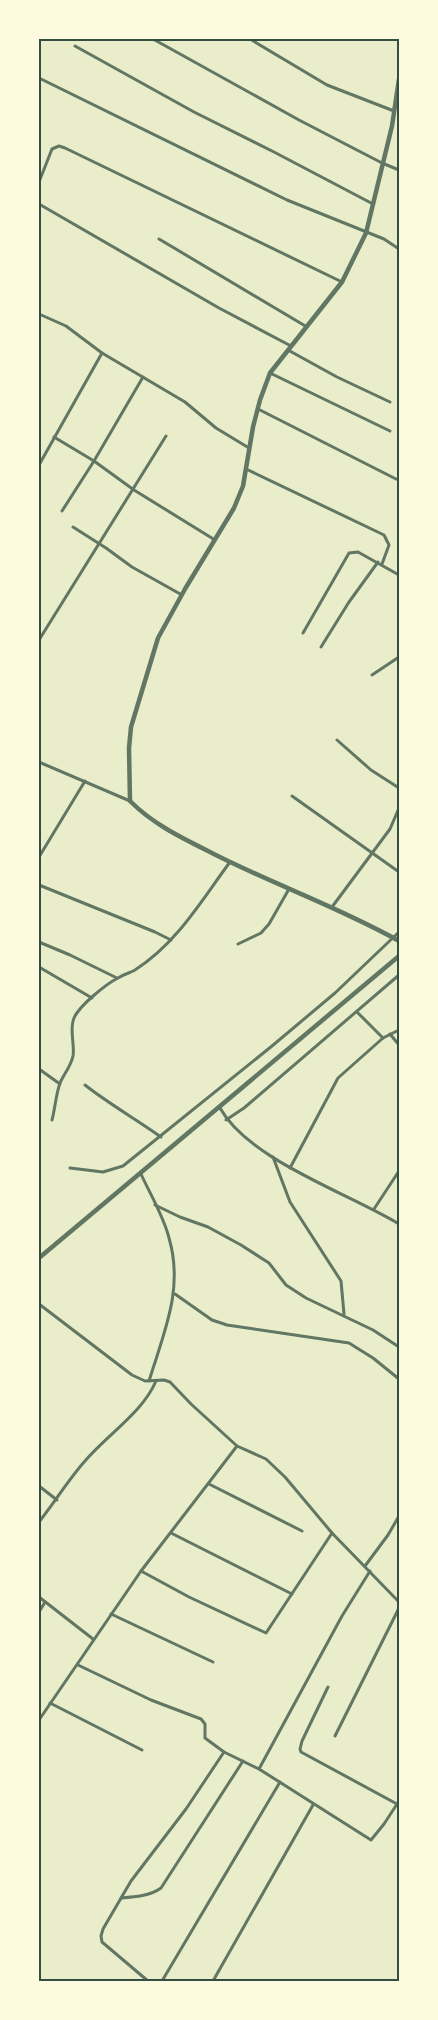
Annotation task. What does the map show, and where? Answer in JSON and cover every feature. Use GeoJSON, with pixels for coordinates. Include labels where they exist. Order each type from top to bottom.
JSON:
{"type":"FeatureCollection","features":[{"type":"Feature","properties":{"kind":"street"},"geometry":{"type":"LineString","coordinates":[[154,39],[299,120],[399,170]]}},
{"type":"Feature","properties":{"kind":"street"},"geometry":{"type":"LineString","coordinates":[[250,39],[326,85],[394,111]]}},
{"type":"Feature","properties":{"kind":"street"},"geometry":{"type":"LineString","coordinates":[[75,46],[194,112],[374,204]]}},
{"type":"Feature","properties":{"kind":"street"},"geometry":{"type":"LineString","coordinates":[[39,78],[286,200],[384,239],[399,249]]}},
{"type":"Feature","properties":{"kind":"street"},"geometry":{"type":"LineString","coordinates":[[130,801],[129,748],[136,706],[158,638],[234,508],[243,486],[257,409],[270,373],[342,282],[366,233],[394,111],[399,79]]}},
{"type":"Feature","properties":{"kind":"street"},"geometry":{"type":"LineString","coordinates":[[39,182],[52,149],[59,146],[342,282]]}},
{"type":"Feature","properties":{"kind":"street"},"geometry":{"type":"LineString","coordinates":[[39,204],[337,377],[390,402]]}},
{"type":"Feature","properties":{"kind":"street"},"geometry":{"type":"LineString","coordinates":[[159,239],[307,327]]}},
{"type":"Feature","properties":{"kind":"street"},"geometry":{"type":"LineString","coordinates":[[39,314],[66,326],[102,353],[185,402],[216,428],[249,448]]}},
{"type":"Feature","properties":{"kind":"street"},"geometry":{"type":"LineString","coordinates":[[39,465],[102,353]]}},
{"type":"Feature","properties":{"kind":"street"},"geometry":{"type":"LineString","coordinates":[[270,373],[390,431]]}},
{"type":"Feature","properties":{"kind":"street"},"geometry":{"type":"LineString","coordinates":[[62,512],[143,377]]}},
{"type":"Feature","properties":{"kind":"street"},"geometry":{"type":"LineString","coordinates":[[257,409],[396,479]]}},
{"type":"Feature","properties":{"kind":"street"},"geometry":{"type":"LineString","coordinates":[[39,640],[166,436]]}},
{"type":"Feature","properties":{"kind":"street"},"geometry":{"type":"LineString","coordinates":[[54,437],[94,461],[134,490],[215,540]]}},
{"type":"Feature","properties":{"kind":"street"},"geometry":{"type":"LineString","coordinates":[[246,469],[384,536],[388,546],[380,563],[349,602],[321,647]]}},
{"type":"Feature","properties":{"kind":"street"},"geometry":{"type":"LineString","coordinates":[[73,528],[99,543],[132,567],[182,595]]}},
{"type":"Feature","properties":{"kind":"street"},"geometry":{"type":"LineString","coordinates":[[303,633],[349,553],[358,552],[399,575]]}},
{"type":"Feature","properties":{"kind":"street"},"geometry":{"type":"LineString","coordinates":[[372,676],[399,657]]}},
{"type":"Feature","properties":{"kind":"street"},"geometry":{"type":"LineString","coordinates":[[337,740],[371,770],[399,788]]}},
{"type":"Feature","properties":{"kind":"street"},"geometry":{"type":"LineString","coordinates":[[39,762],[130,801],[150,819],[169,832],[230,862],[332,907],[399,941]]}},
{"type":"Feature","properties":{"kind":"street"},"geometry":{"type":"LineString","coordinates":[[39,857],[85,781]]}},
{"type":"Feature","properties":{"kind":"street"},"geometry":{"type":"LineString","coordinates":[[292,796],[399,872]]}},
{"type":"Feature","properties":{"kind":"street"},"geometry":{"type":"LineString","coordinates":[[332,907],[390,829],[399,808]]}},
{"type":"Feature","properties":{"kind":"street"},"geometry":{"type":"LineString","coordinates":[[52,1120],[60,1084],[73,1055],[72,1026],[74,1018],[92,998],[117,978],[135,970],[171,940],[197,910],[230,862]]}},
{"type":"Feature","properties":{"kind":"street"},"geometry":{"type":"LineString","coordinates":[[39,885],[171,940]]}},
{"type":"Feature","properties":{"kind":"street"},"geometry":{"type":"LineString","coordinates":[[238,944],[261,933],[269,924],[289,889]]}},
{"type":"Feature","properties":{"kind":"street"},"geometry":{"type":"LineString","coordinates":[[70,1168],[103,1172],[122,1166],[161,1137],[335,993],[399,932]]}},
{"type":"Feature","properties":{"kind":"street"},"geometry":{"type":"LineString","coordinates":[[39,942],[70,954],[117,978]]}},
{"type":"Feature","properties":{"kind":"street"},"geometry":{"type":"LineString","coordinates":[[39,1258],[399,956]]}},
{"type":"Feature","properties":{"kind":"street"},"geometry":{"type":"LineString","coordinates":[[39,967],[92,998]]}},
{"type":"Feature","properties":{"kind":"street"},"geometry":{"type":"LineString","coordinates":[[226,1120],[244,1108],[399,975]]}},
{"type":"Feature","properties":{"kind":"street"},"geometry":{"type":"LineString","coordinates":[[358,1012],[383,1038]]}},
{"type":"Feature","properties":{"kind":"street"},"geometry":{"type":"LineString","coordinates":[[290,1168],[338,1078],[383,1038],[399,1030]]}},
{"type":"Feature","properties":{"kind":"street"},"geometry":{"type":"LineString","coordinates":[[390,1034],[399,1045]]}},
{"type":"Feature","properties":{"kind":"street"},"geometry":{"type":"LineString","coordinates":[[39,1069],[60,1084]]}},
{"type":"Feature","properties":{"kind":"street"},"geometry":{"type":"LineString","coordinates":[[85,1085],[107,1102],[161,1137]]}},
{"type":"Feature","properties":{"kind":"street"},"geometry":{"type":"LineString","coordinates":[[220,1108],[226,1120],[273,1157],[290,1168],[374,1209],[399,1224]]}},
{"type":"Feature","properties":{"kind":"street"},"geometry":{"type":"LineString","coordinates":[[273,1157],[290,1202],[341,1281],[344,1315]]}},
{"type":"Feature","properties":{"kind":"street"},"geometry":{"type":"LineString","coordinates":[[374,1209],[399,1171]]}},
{"type":"Feature","properties":{"kind":"street"},"geometry":{"type":"LineString","coordinates":[[141,1174],[169,1237],[175,1272],[175,1294],[149,1381]]}},
{"type":"Feature","properties":{"kind":"street"},"geometry":{"type":"LineString","coordinates":[[155,1205],[208,1227],[241,1244],[270,1264],[286,1285],[306,1298],[344,1315],[399,1347]]}},
{"type":"Feature","properties":{"kind":"street"},"geometry":{"type":"LineString","coordinates":[[175,1294],[212,1320],[227,1325],[349,1343],[373,1358],[399,1379]]}},
{"type":"Feature","properties":{"kind":"street"},"geometry":{"type":"LineString","coordinates":[[39,1304],[132,1375],[149,1381],[164,1380],[170,1382],[237,1446],[266,1459],[285,1477],[332,1533],[399,1600]]}},
{"type":"Feature","properties":{"kind":"street"},"geometry":{"type":"LineString","coordinates":[[39,1522],[57,1500],[83,1462],[146,1400],[156,1381]]}},
{"type":"Feature","properties":{"kind":"street"},"geometry":{"type":"LineString","coordinates":[[39,1720],[141,1571],[237,1446]]}},
{"type":"Feature","properties":{"kind":"street"},"geometry":{"type":"LineString","coordinates":[[208,1484],[302,1531]]}},
{"type":"Feature","properties":{"kind":"street"},"geometry":{"type":"LineString","coordinates":[[39,1486],[57,1500]]}},
{"type":"Feature","properties":{"kind":"street"},"geometry":{"type":"LineString","coordinates":[[365,1566],[388,1535],[399,1516]]}},
{"type":"Feature","properties":{"kind":"street"},"geometry":{"type":"LineString","coordinates":[[171,1532],[292,1594]]}},
{"type":"Feature","properties":{"kind":"street"},"geometry":{"type":"LineString","coordinates":[[141,1571],[263,1633],[268,1631],[332,1533]]}},
{"type":"Feature","properties":{"kind":"street"},"geometry":{"type":"LineString","coordinates":[[259,1769],[345,1611],[370,1571]]}},
{"type":"Feature","properties":{"kind":"street"},"geometry":{"type":"LineString","coordinates":[[39,1597],[94,1639]]}},
{"type":"Feature","properties":{"kind":"street"},"geometry":{"type":"LineString","coordinates":[[39,1612],[45,1602]]}},
{"type":"Feature","properties":{"kind":"street"},"geometry":{"type":"LineString","coordinates":[[335,1736],[399,1608]]}},
{"type":"Feature","properties":{"kind":"street"},"geometry":{"type":"LineString","coordinates":[[111,1614],[213,1662]]}},
{"type":"Feature","properties":{"kind":"street"},"geometry":{"type":"LineString","coordinates":[[78,1665],[151,1700],[201,1719],[205,1724],[205,1738],[224,1752],[259,1769],[371,1840],[398,1803],[301,1752],[300,1749],[328,1687]]}},
{"type":"Feature","properties":{"kind":"street"},"geometry":{"type":"LineString","coordinates":[[50,1703],[142,1750]]}},
{"type":"Feature","properties":{"kind":"street"},"geometry":{"type":"LineString","coordinates":[[148,1981],[102,1942],[103,1929],[132,1881],[186,1809],[224,1752]]}},
{"type":"Feature","properties":{"kind":"street"},"geometry":{"type":"LineString","coordinates":[[121,1898],[150,1893],[161,1888],[243,1761]]}},
{"type":"Feature","properties":{"kind":"street"},"geometry":{"type":"LineString","coordinates":[[162,1981],[280,1782]]}},
{"type":"Feature","properties":{"kind":"street"},"geometry":{"type":"LineString","coordinates":[[213,1981],[313,1805]]}}]}
